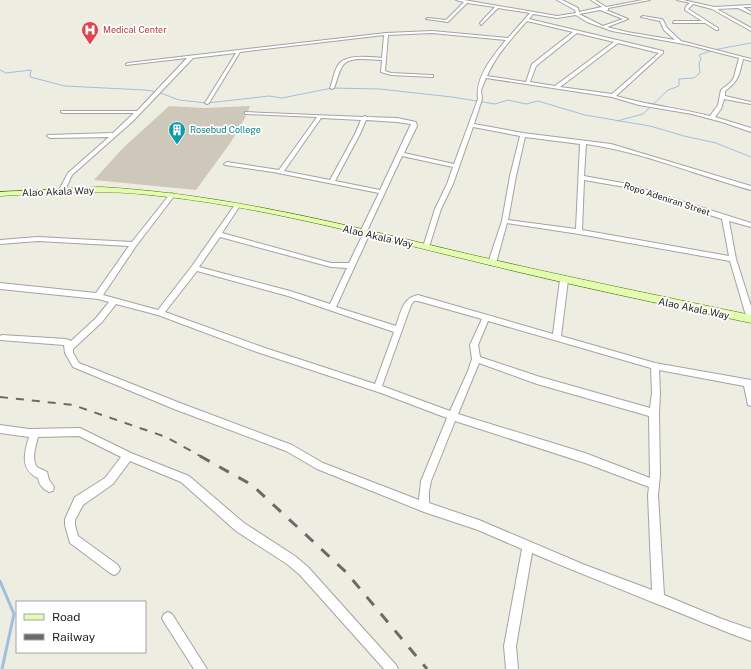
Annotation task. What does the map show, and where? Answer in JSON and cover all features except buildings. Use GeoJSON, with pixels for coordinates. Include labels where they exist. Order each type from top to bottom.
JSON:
{"type":"FeatureCollection","features":[{"type":"Feature","properties":{"kind":"street"},"geometry":{"type":"LineString","coordinates":[[458,0],[559,17],[648,0]]}},
{"type":"Feature","properties":{"kind":"street"},"geometry":{"type":"LineString","coordinates":[[475,4],[490,0]]}},
{"type":"Feature","properties":{"kind":"street"},"geometry":{"type":"LineString","coordinates":[[559,0],[577,9],[578,14],[586,20],[603,27],[649,38],[680,42],[751,60]]}},
{"type":"Feature","properties":{"kind":"street"},"geometry":{"type":"LineString","coordinates":[[593,0],[607,9]]}},
{"type":"Feature","properties":{"kind":"street"},"geometry":{"type":"LineString","coordinates":[[680,0],[691,4],[713,8],[751,6]]}},
{"type":"Feature","properties":{"kind":"street"},"geometry":{"type":"LineString","coordinates":[[746,0],[751,3]]}},
{"type":"Feature","properties":{"kind":"street"},"geometry":{"type":"LineString","coordinates":[[428,19],[447,21],[466,2]]}},
{"type":"Feature","properties":{"kind":"street"},"geometry":{"type":"LineString","coordinates":[[682,6],[687,7],[691,4]]}},
{"type":"Feature","properties":{"kind":"street"},"geometry":{"type":"LineString","coordinates":[[481,24],[497,7]]}},
{"type":"Feature","properties":{"kind":"street"},"geometry":{"type":"LineString","coordinates":[[687,7],[686,9],[717,29]]}},
{"type":"Feature","properties":{"kind":"street"},"geometry":{"type":"LineString","coordinates":[[738,7],[751,13]]}},
{"type":"Feature","properties":{"kind":"street"},"geometry":{"type":"LineString","coordinates":[[713,8],[751,30]]}},
{"type":"Feature","properties":{"kind":"street"},"geometry":{"type":"LineString","coordinates":[[601,9],[626,19],[603,27]]}},
{"type":"Feature","properties":{"kind":"street"},"geometry":{"type":"LineString","coordinates":[[426,247],[438,208],[450,184],[478,106],[480,99],[478,93],[490,64],[508,40],[532,13]]}},
{"type":"Feature","properties":{"kind":"street"},"geometry":{"type":"LineString","coordinates":[[643,17],[661,20],[666,29],[680,42]]}},
{"type":"Feature","properties":{"kind":"street"},"geometry":{"type":"LineString","coordinates":[[527,20],[662,52],[614,96]]}},
{"type":"Feature","properties":{"kind":"street"},"geometry":{"type":"LineString","coordinates":[[674,22],[707,22]]}},
{"type":"Feature","properties":{"kind":"street"},"geometry":{"type":"LineString","coordinates":[[128,64],[386,34],[432,32],[508,40]]}},
{"type":"Feature","properties":{"kind":"street"},"geometry":{"type":"LineString","coordinates":[[527,84],[534,64],[576,32]]}},
{"type":"Feature","properties":{"kind":"street"},"geometry":{"type":"LineString","coordinates":[[386,34],[382,71],[384,73],[431,76]]}},
{"type":"Feature","properties":{"kind":"street"},"geometry":{"type":"LineString","coordinates":[[557,87],[618,41]]}},
{"type":"Feature","properties":{"kind":"street"},"geometry":{"type":"LineString","coordinates":[[207,103],[239,51]]}},
{"type":"Feature","properties":{"kind":"street"},"geometry":{"type":"LineString","coordinates":[[62,190],[70,174],[152,100],[191,56]]}},
{"type":"Feature","properties":{"kind":"street"},"geometry":{"type":"LineString","coordinates":[[713,116],[719,109],[723,98],[723,90],[734,82],[739,70],[741,58]]}},
{"type":"Feature","properties":{"kind":"street"},"geometry":{"type":"LineString","coordinates":[[332,88],[343,62],[356,59],[383,59]]}},
{"type":"Feature","properties":{"kind":"street"},"geometry":{"type":"LineString","coordinates":[[485,77],[614,96],[650,106],[713,116],[751,130]]}},
{"type":"Feature","properties":{"kind":"street"},"geometry":{"type":"LineString","coordinates":[[723,98],[751,103]]}},
{"type":"Feature","properties":{"kind":"street"},"geometry":{"type":"LineString","coordinates":[[63,112],[138,112]]}},
{"type":"Feature","properties":{"kind":"street"},"geometry":{"type":"LineString","coordinates":[[247,113],[365,117],[403,120],[414,123],[402,154],[382,192],[352,266],[332,308]]}},
{"type":"Feature","properties":{"kind":"street"},"geometry":{"type":"LineString","coordinates":[[281,171],[320,116]]}},
{"type":"Feature","properties":{"kind":"street"},"geometry":{"type":"LineString","coordinates":[[332,182],[338,168],[360,131],[365,117]]}},
{"type":"Feature","properties":{"kind":"street"},"geometry":{"type":"LineString","coordinates":[[470,125],[583,144],[611,146],[751,188]]}},
{"type":"Feature","properties":{"kind":"street"},"geometry":{"type":"LineString","coordinates":[[50,136],[113,135]]}},
{"type":"Feature","properties":{"kind":"street"},"geometry":{"type":"LineString","coordinates":[[492,263],[505,221],[513,176],[523,135]]}},
{"type":"Feature","properties":{"kind":"street"},"geometry":{"type":"LineString","coordinates":[[579,232],[583,178],[583,144]]}},
{"type":"Feature","properties":{"kind":"street"},"geometry":{"type":"LineString","coordinates":[[402,154],[456,166]]}},
{"type":"Feature","properties":{"kind":"street"},"geometry":{"type":"LineString","coordinates":[[227,164],[281,171],[382,192]]}},
{"type":"Feature","properties":{"kind":"street","name":"Ropo Adeniran Street"},"geometry":{"type":"LineString","coordinates":[[583,178],[604,180],[660,195],[726,219],[751,225]]}},
{"type":"Feature","properties":{"kind":"street","name":"Alao Akala Way"},"geometry":{"type":"LineString","coordinates":[[0,194],[62,190],[117,190],[172,195],[304,218],[564,280],[751,319]]}},
{"type":"Feature","properties":{"kind":"street"},"geometry":{"type":"LineString","coordinates":[[98,296],[134,244],[172,195]]}},
{"type":"Feature","properties":{"kind":"street"},"geometry":{"type":"LineString","coordinates":[[160,313],[195,268],[236,207]]}},
{"type":"Feature","properties":{"kind":"street"},"geometry":{"type":"LineString","coordinates":[[726,219],[733,259],[751,319]]}},
{"type":"Feature","properties":{"kind":"street"},"geometry":{"type":"LineString","coordinates":[[505,221],[579,232],[733,259]]}},
{"type":"Feature","properties":{"kind":"street"},"geometry":{"type":"LineString","coordinates":[[218,234],[331,265],[352,266]]}},
{"type":"Feature","properties":{"kind":"street"},"geometry":{"type":"LineString","coordinates":[[0,242],[38,239],[134,244]]}},
{"type":"Feature","properties":{"kind":"street"},"geometry":{"type":"LineString","coordinates":[[195,268],[332,308],[398,330]]}},
{"type":"Feature","properties":{"kind":"street"},"geometry":{"type":"LineString","coordinates":[[557,337],[564,280]]}},
{"type":"Feature","properties":{"kind":"street"},"geometry":{"type":"LineString","coordinates":[[0,286],[98,296],[160,313],[260,350],[378,389],[452,416],[585,458],[653,484]]}},
{"type":"Feature","properties":{"kind":"street"},"geometry":{"type":"LineString","coordinates":[[378,389],[408,304],[412,300],[418,298],[655,366],[749,384],[751,402]]}},
{"type":"Feature","properties":{"kind":"street"},"geometry":{"type":"LineString","coordinates":[[69,348],[99,320],[115,300]]}},
{"type":"Feature","properties":{"kind":"street"},"geometry":{"type":"LineString","coordinates":[[424,507],[424,491],[426,481],[472,371],[476,359],[474,345],[486,318]]}},
{"type":"Feature","properties":{"kind":"street"},"geometry":{"type":"LineString","coordinates":[[2,338],[66,342],[69,344],[71,359],[76,365],[177,406],[289,448],[320,466],[424,507],[479,525],[584,570],[751,635]]}},
{"type":"Feature","properties":{"kind":"street"},"geometry":{"type":"LineString","coordinates":[[476,359],[537,380],[654,413]]}},
{"type":"Feature","properties":{"kind":"street"},"geometry":{"type":"LineString","coordinates":[[655,366],[655,461],[653,484],[658,598]]}},
{"type":"Feature","properties":{"kind":"street"},"geometry":{"type":"LineString","coordinates":[[0,428],[35,433],[80,432],[128,456],[185,478],[240,527],[291,560],[304,571],[392,669]]}},
{"type":"Feature","properties":{"kind":"street"},"geometry":{"type":"LineString","coordinates":[[35,433],[31,444],[32,466],[35,471],[43,475],[44,482],[49,487]]}},
{"type":"Feature","properties":{"kind":"street"},"geometry":{"type":"LineString","coordinates":[[114,569],[74,539],[70,519],[79,501],[109,481],[128,456]]}},
{"type":"Feature","properties":{"kind":"street"},"geometry":{"type":"LineString","coordinates":[[512,669],[510,646],[528,546]]}},
{"type":"Feature","properties":{"kind":"street"},"geometry":{"type":"LineString","coordinates":[[168,618],[200,669]]}},
{"type":"Feature","properties":{"kind":"waterway"},"geometry":{"type":"LineString","coordinates":[[618,121],[643,114],[668,90],[679,86],[679,79],[694,78],[700,73],[699,63],[701,59],[699,55],[713,50],[751,43]]}},
{"type":"Feature","properties":{"kind":"waterway"},"geometry":{"type":"LineString","coordinates":[[0,70],[6,73],[31,70],[30,77],[65,86],[145,90],[158,92],[179,100],[207,103],[269,96],[282,98],[332,88],[380,89],[452,97],[495,104],[508,100],[526,104],[538,101],[585,115],[618,121]]}},
{"type":"Feature","properties":{"kind":"waterway"},"geometry":{"type":"LineString","coordinates":[[618,121],[650,126],[684,136],[716,143],[751,157]]}},
{"type":"Feature","properties":{"kind":"waterway"},"geometry":{"type":"LineString","coordinates":[[0,581],[14,614],[2,669]]}},
{"type":"Feature","properties":{"kind":"railway"},"geometry":{"type":"LineString","coordinates":[[0,397],[73,405],[166,437],[202,457]]}},
{"type":"Feature","properties":{"kind":"railway"},"geometry":{"type":"LineString","coordinates":[[200,456],[252,485],[346,572],[427,669]]}},
{"type":"Feature","properties":{"kind":"place","name":"Medical Center"},"geometry":{"type":"Point","coordinates":[90,45]}},
{"type":"Feature","properties":{"kind":"place","name":"Rosebud College"},"geometry":{"type":"Point","coordinates":[177,145]}}]}
